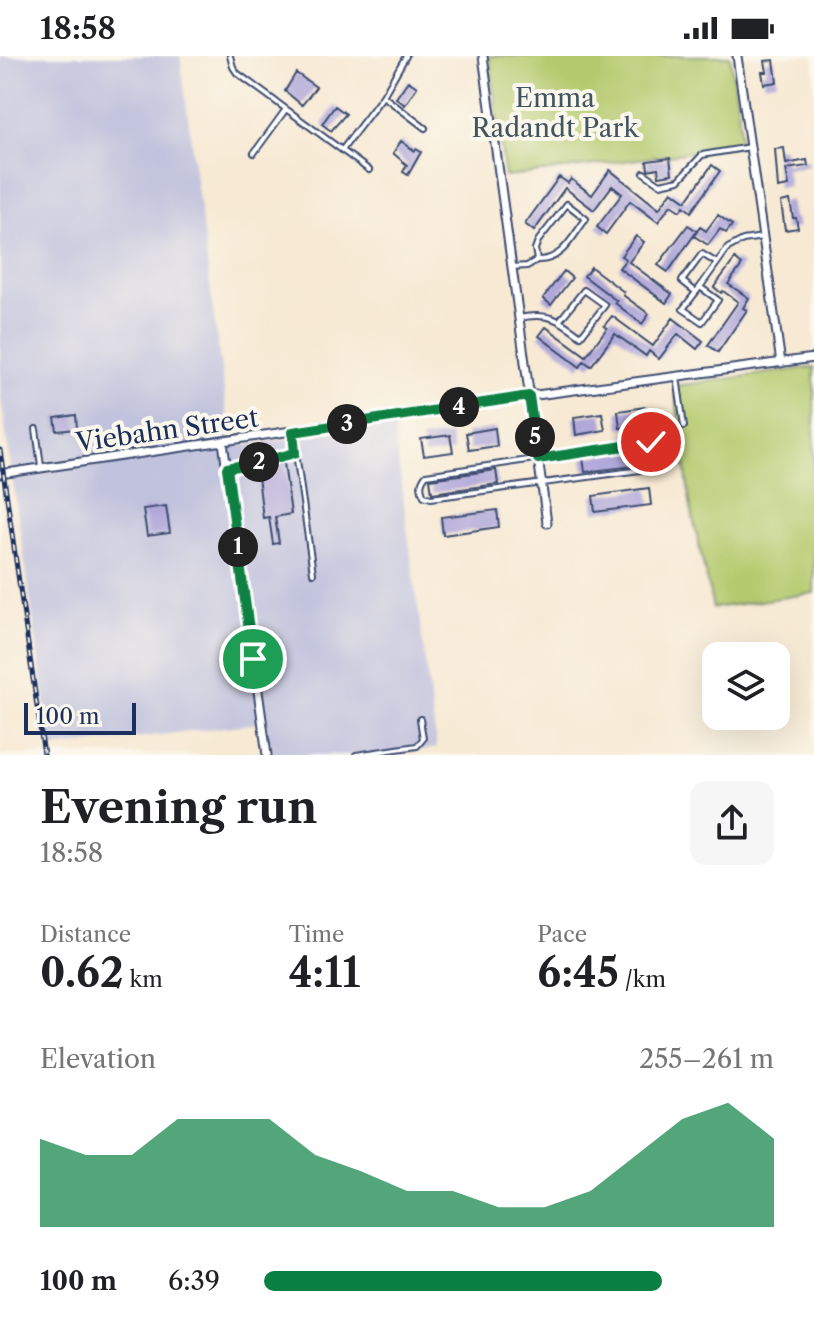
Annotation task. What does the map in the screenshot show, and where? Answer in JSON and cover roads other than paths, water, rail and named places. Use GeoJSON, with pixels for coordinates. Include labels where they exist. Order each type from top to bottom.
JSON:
{"type":"FeatureCollection","features":[{"type":"Feature","properties":{"kind":"street"},"geometry":{"type":"LineString","coordinates":[[483,56],[547,523]]}},
{"type":"Feature","properties":{"kind":"street"},"geometry":{"type":"LineString","coordinates":[[737,56],[781,363]]}},
{"type":"Feature","properties":{"kind":"street","name":"Viebahn Street"},"geometry":{"type":"LineString","coordinates":[[0,474],[529,396],[814,358]]}},
{"type":"Feature","properties":{"kind":"street"},"geometry":{"type":"LineString","coordinates":[[223,442],[267,755]]}},
{"type":"Feature","properties":{"kind":"lane"},"geometry":{"type":"LineString","coordinates":[[230,56],[237,73],[369,170]]}},
{"type":"Feature","properties":{"kind":"lane"},"geometry":{"type":"LineString","coordinates":[[342,150],[383,96],[406,56]]}},
{"type":"Feature","properties":{"kind":"lane"},"geometry":{"type":"LineString","coordinates":[[383,96],[425,128]]}},
{"type":"Feature","properties":{"kind":"lane"},"geometry":{"type":"LineString","coordinates":[[254,153],[286,109]]}},
{"type":"Feature","properties":{"kind":"lane"},"geometry":{"type":"LineString","coordinates":[[644,173],[660,184],[679,180],[702,155],[750,147]]}},
{"type":"Feature","properties":{"kind":"lane"},"geometry":{"type":"LineString","coordinates":[[512,267],[527,266],[537,260],[548,261],[559,255],[586,219],[567,204],[538,241],[535,249],[537,260]]}},
{"type":"Feature","properties":{"kind":"lane"},"geometry":{"type":"LineString","coordinates":[[717,263],[702,254],[682,281],[698,290],[718,300],[702,322],[683,309],[698,290],[728,248],[743,240],[763,237]]}},
{"type":"Feature","properties":{"kind":"lane"},"geometry":{"type":"LineString","coordinates":[[519,318],[537,314],[560,320],[581,336],[605,305],[584,290],[560,320]]}},
{"type":"Feature","properties":{"kind":"lane"},"geometry":{"type":"LineString","coordinates":[[677,377],[684,426]]}},
{"type":"Feature","properties":{"kind":"lane"},"geometry":{"type":"LineString","coordinates":[[36,429],[41,468]]}},
{"type":"Feature","properties":{"kind":"lane"},"geometry":{"type":"LineString","coordinates":[[293,432],[313,573]]}},
{"type":"Feature","properties":{"kind":"lane"},"geometry":{"type":"LineString","coordinates":[[651,442],[662,454],[655,468],[431,498],[424,496],[421,489],[426,475],[538,459],[651,442]]}},
{"type":"Feature","properties":{"kind":"lane"},"geometry":{"type":"LineString","coordinates":[[227,468],[295,453]]}},
{"type":"Feature","properties":{"kind":"lane"},"geometry":{"type":"LineString","coordinates":[[356,755],[417,746],[423,739],[420,719]]}},
{"type":"Feature","properties":{"kind":"railway"},"geometry":{"type":"LineString","coordinates":[[0,450],[44,755]]}},
{"type":"Feature","properties":{"kind":"park label","name":"Emma Radandt Park"},"geometry":{"type":"Point","coordinates":[555,113]}}]}
